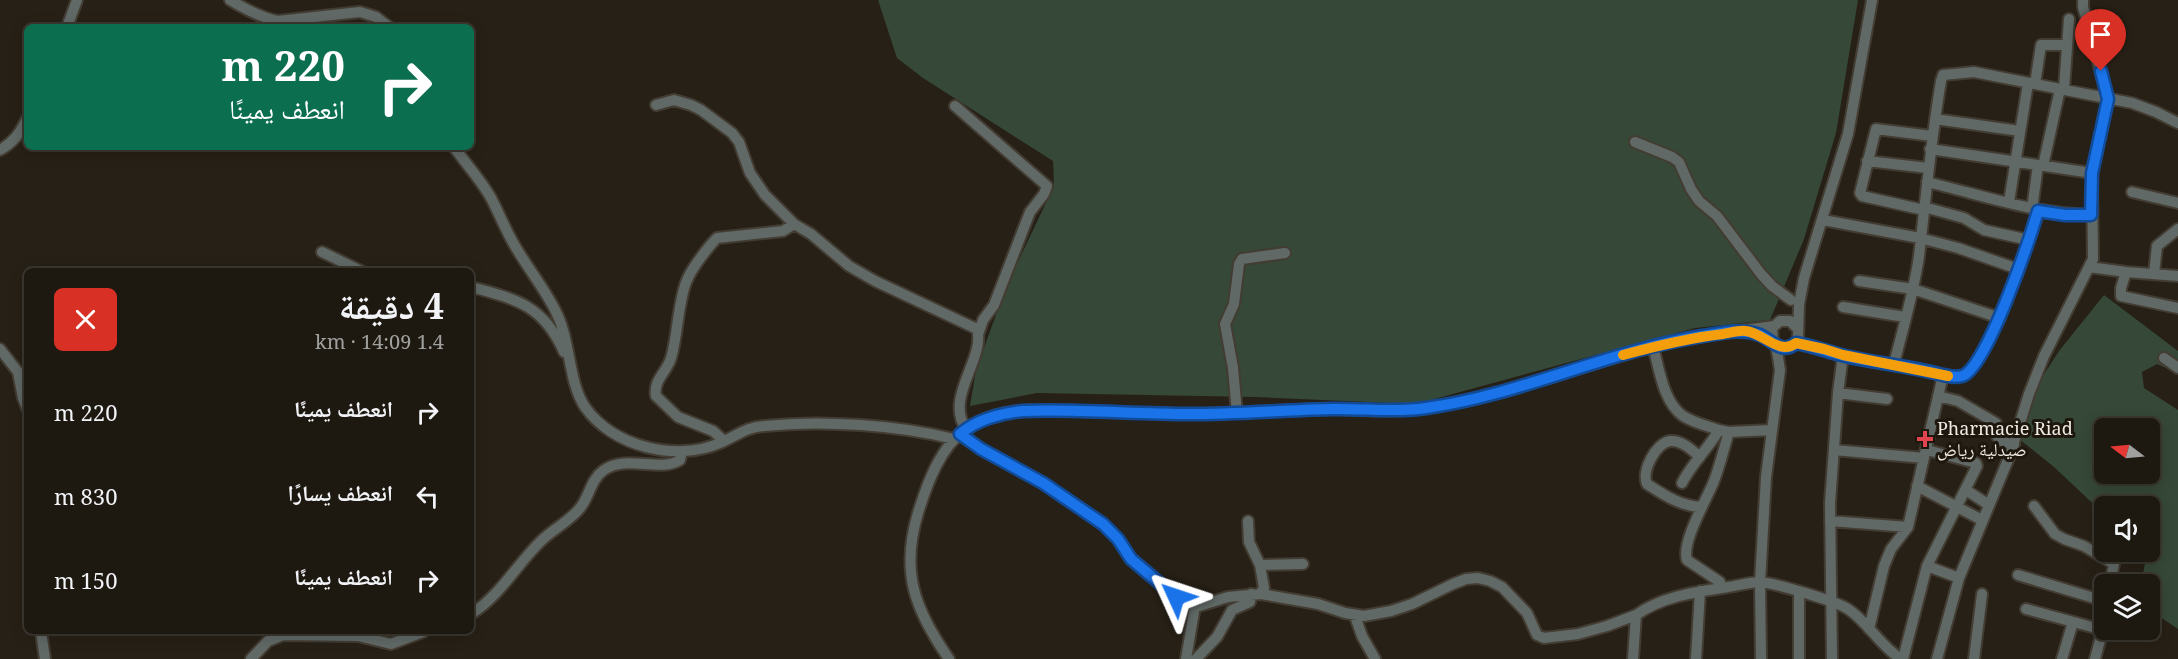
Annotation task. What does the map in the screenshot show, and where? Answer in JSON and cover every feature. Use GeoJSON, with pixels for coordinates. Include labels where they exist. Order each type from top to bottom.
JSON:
{"type":"FeatureCollection","features":[{"type":"Feature","properties":{"kind":"street"},"geometry":{"type":"LineString","coordinates":[[68,24],[77,0]]}},
{"type":"Feature","properties":{"kind":"street"},"geometry":{"type":"LineString","coordinates":[[230,0],[271,20],[360,12],[376,17],[384,24]]}},
{"type":"Feature","properties":{"kind":"street"},"geometry":{"type":"LineString","coordinates":[[1780,370],[1796,338],[1804,278],[1848,134],[1872,0]]}},
{"type":"Feature","properties":{"kind":"street"},"geometry":{"type":"LineString","coordinates":[[1937,659],[1959,578],[2013,446],[2028,394],[2094,252],[2091,215],[2092,173],[2108,99],[2086,18],[2084,0]]}},
{"type":"Feature","properties":{"kind":"street"},"geometry":{"type":"LineString","coordinates":[[456,150],[484,188],[516,248],[556,312],[565,333],[579,396],[585,406],[605,426],[636,443],[657,451],[682,453],[724,441],[747,429],[792,424],[863,425],[938,435],[960,434],[998,415],[1023,411],[1237,413],[1356,409],[1402,411],[1465,402],[1653,346],[1790,321],[1796,338],[1824,349],[1843,355],[1943,375],[1963,376],[1971,371],[2000,318],[2029,240],[2040,165],[2062,89],[2069,19]]}},
{"type":"Feature","properties":{"kind":"street"},"geometry":{"type":"LineString","coordinates":[[2009,202],[2020,130],[2041,45],[2067,45]]}},
{"type":"Feature","properties":{"kind":"street"},"geometry":{"type":"LineString","coordinates":[[1894,364],[1913,289],[1930,149],[1941,81],[1945,74],[1974,72],[2132,103],[2178,123]]}},
{"type":"Feature","properties":{"kind":"street"},"geometry":{"type":"LineString","coordinates":[[656,105],[674,100],[701,110],[737,139],[746,165],[756,183],[794,224],[864,275],[976,327],[979,332]]}},
{"type":"Feature","properties":{"kind":"street"},"geometry":{"type":"LineString","coordinates":[[949,659],[921,611],[914,592],[909,556],[914,527],[938,463],[960,434],[959,404],[983,320],[994,305],[1030,213],[1047,186],[955,106]]}},
{"type":"Feature","properties":{"kind":"street"},"geometry":{"type":"LineString","coordinates":[[1935,120],[2020,130]]}},
{"type":"Feature","properties":{"kind":"street"},"geometry":{"type":"LineString","coordinates":[[0,150],[10,144],[24,124]]}},
{"type":"Feature","properties":{"kind":"street"},"geometry":{"type":"LineString","coordinates":[[1932,136],[1876,129],[1861,195],[1964,218],[1984,230],[2029,240]]}},
{"type":"Feature","properties":{"kind":"street"},"geometry":{"type":"LineString","coordinates":[[1635,142],[1679,162],[1699,201],[1718,216],[1772,286],[1791,300]]}},
{"type":"Feature","properties":{"kind":"street"},"geometry":{"type":"LineString","coordinates":[[1930,149],[2092,173]]}},
{"type":"Feature","properties":{"kind":"street"},"geometry":{"type":"LineString","coordinates":[[1867,161],[1928,168]]}},
{"type":"Feature","properties":{"kind":"street"},"geometry":{"type":"LineString","coordinates":[[1927,182],[2035,210],[2065,215],[2091,215]]}},
{"type":"Feature","properties":{"kind":"street"},"geometry":{"type":"LineString","coordinates":[[2132,192],[2178,203]]}},
{"type":"Feature","properties":{"kind":"street"},"geometry":{"type":"LineString","coordinates":[[1823,220],[1920,238],[2018,268]]}},
{"type":"Feature","properties":{"kind":"street"},"geometry":{"type":"LineString","coordinates":[[724,441],[713,431],[678,417],[656,396],[657,381],[668,366],[674,350],[686,283],[717,238],[783,231],[794,224]]}},
{"type":"Feature","properties":{"kind":"street"},"geometry":{"type":"LineString","coordinates":[[2154,274],[2157,246],[2178,229]]}},
{"type":"Feature","properties":{"kind":"street"},"geometry":{"type":"LineString","coordinates":[[322,252],[355,268]]}},
{"type":"Feature","properties":{"kind":"street"},"geometry":{"type":"LineString","coordinates":[[1237,413],[1233,368],[1225,324],[1234,304],[1239,264],[1242,259],[1248,257],[1285,253]]}},
{"type":"Feature","properties":{"kind":"street"},"geometry":{"type":"LineString","coordinates":[[2089,267],[2178,276]]}},
{"type":"Feature","properties":{"kind":"street"},"geometry":{"type":"LineString","coordinates":[[2126,272],[2121,296],[2178,308]]}},
{"type":"Feature","properties":{"kind":"street"},"geometry":{"type":"LineString","coordinates":[[1761,659],[1760,582],[1766,477],[1780,370],[1776,345],[1771,335],[1804,278]]}},
{"type":"Feature","properties":{"kind":"street"},"geometry":{"type":"LineString","coordinates":[[1859,281],[1913,289],[2000,318]]}},
{"type":"Feature","properties":{"kind":"street"},"geometry":{"type":"LineString","coordinates":[[474,288],[525,304],[546,321],[556,334],[573,374]]}},
{"type":"Feature","properties":{"kind":"street"},"geometry":{"type":"LineString","coordinates":[[1843,308],[1905,318]]}},
{"type":"Feature","properties":{"kind":"street"},"geometry":{"type":"LineString","coordinates":[[1745,331],[1760,335],[1784,348],[1796,338]]}},
{"type":"Feature","properties":{"kind":"street"},"geometry":{"type":"LineString","coordinates":[[1653,346],[1665,388],[1674,407],[1686,418],[1724,431],[1772,430]]}},
{"type":"Feature","properties":{"kind":"street"},"geometry":{"type":"LineString","coordinates":[[0,349],[18,372],[24,400]]}},
{"type":"Feature","properties":{"kind":"street"},"geometry":{"type":"LineString","coordinates":[[1832,659],[1830,521],[1838,393],[1843,355]]}},
{"type":"Feature","properties":{"kind":"street"},"geometry":{"type":"LineString","coordinates":[[2164,358],[2178,368]]}},
{"type":"Feature","properties":{"kind":"street"},"geometry":{"type":"LineString","coordinates":[[1869,629],[1884,566],[1891,549],[1908,527],[1943,375]]}},
{"type":"Feature","properties":{"kind":"street"},"geometry":{"type":"LineString","coordinates":[[1838,393],[1887,399]]}},
{"type":"Feature","properties":{"kind":"street"},"geometry":{"type":"LineString","coordinates":[[1938,396],[1958,401],[1996,423],[1997,436],[2013,446]]}},
{"type":"Feature","properties":{"kind":"street"},"geometry":{"type":"LineString","coordinates":[[1682,483],[1691,466],[1724,431]]}},
{"type":"Feature","properties":{"kind":"street"},"geometry":{"type":"LineString","coordinates":[[1720,588],[1720,582],[1687,560],[1686,550],[1701,507],[1713,483],[1724,431]]}},
{"type":"Feature","properties":{"kind":"street"},"geometry":{"type":"LineString","coordinates":[[960,434],[981,449],[1043,483],[1103,524],[1118,539],[1131,559],[1180,601],[1195,606],[1228,597],[1255,594],[1318,603],[1355,616],[1391,611],[1412,604],[1466,579],[1478,578],[1502,587],[1527,613],[1537,635],[1544,638],[1578,634],[1608,626],[1636,615],[1664,600],[1700,591],[1760,582],[1832,601],[1847,608],[1881,643],[1902,659],[1927,566],[1977,466],[1976,463],[1925,454],[1834,450]]}},
{"type":"Feature","properties":{"kind":"street"},"geometry":{"type":"LineString","coordinates":[[1700,457],[1683,444],[1670,441],[1664,444],[1648,464],[1645,480],[1647,484],[1671,500],[1691,507],[1701,507]]}},
{"type":"Feature","properties":{"kind":"street"},"geometry":{"type":"LineString","coordinates":[[474,612],[501,587],[542,540],[582,507],[594,479],[603,470],[619,463],[670,464],[680,459],[682,453]]}},
{"type":"Feature","properties":{"kind":"street"},"geometry":{"type":"LineString","coordinates":[[1917,486],[1982,520]]}},
{"type":"Feature","properties":{"kind":"street"},"geometry":{"type":"LineString","coordinates":[[1966,490],[1989,505]]}},
{"type":"Feature","properties":{"kind":"street"},"geometry":{"type":"LineString","coordinates":[[2034,507],[2055,534],[2084,546],[2114,564],[2112,574]]}},
{"type":"Feature","properties":{"kind":"street"},"geometry":{"type":"LineString","coordinates":[[1196,659],[1217,637],[1232,610],[1250,602],[1255,594],[1264,588],[1260,565],[1249,542],[1248,521]]}},
{"type":"Feature","properties":{"kind":"street"},"geometry":{"type":"LineString","coordinates":[[1830,521],[1908,527]]}},
{"type":"Feature","properties":{"kind":"street"},"geometry":{"type":"LineString","coordinates":[[1260,565],[1303,564]]}},
{"type":"Feature","properties":{"kind":"street"},"geometry":{"type":"LineString","coordinates":[[1927,566],[1959,578]]}},
{"type":"Feature","properties":{"kind":"street"},"geometry":{"type":"LineString","coordinates":[[2018,575],[2094,598]]}},
{"type":"Feature","properties":{"kind":"street"},"geometry":{"type":"LineString","coordinates":[[1696,659],[1700,591]]}},
{"type":"Feature","properties":{"kind":"street"},"geometry":{"type":"LineString","coordinates":[[1799,592],[1799,659]]}},
{"type":"Feature","properties":{"kind":"street"},"geometry":{"type":"LineString","coordinates":[[1974,659],[1982,594]]}},
{"type":"Feature","properties":{"kind":"street"},"geometry":{"type":"LineString","coordinates":[[1186,659],[1195,606]]}},
{"type":"Feature","properties":{"kind":"street"},"geometry":{"type":"LineString","coordinates":[[2026,609],[2094,625]]}},
{"type":"Feature","properties":{"kind":"street"},"geometry":{"type":"LineString","coordinates":[[1633,659],[1636,615]]}},
{"type":"Feature","properties":{"kind":"street"},"geometry":{"type":"LineString","coordinates":[[1355,616],[1362,636],[1375,659]]}},
{"type":"Feature","properties":{"kind":"street"},"geometry":{"type":"LineString","coordinates":[[2062,659],[2073,622]]}},
{"type":"Feature","properties":{"kind":"street"},"geometry":{"type":"LineString","coordinates":[[41,634],[45,659]]}},
{"type":"Feature","properties":{"kind":"street"},"geometry":{"type":"LineString","coordinates":[[251,659],[268,641],[283,634],[358,636],[384,644],[391,644],[418,634]]}},
{"type":"Feature","properties":{"kind":"street"},"geometry":{"type":"LineString","coordinates":[[2095,659],[2100,640]]}},
{"type":"Feature","properties":{"kind":"green space"},"geometry":{"type":"Polygon","coordinates":[[[878,0],[1858,0],[1836,133],[1804,239],[1770,320],[1695,328],[1416,404],[1255,397],[1037,393],[970,406],[976,370],[1006,287],[1054,186],[1053,161],[923,78],[897,58],[878,0]]]}},
{"type":"Feature","properties":{"kind":"green space"},"geometry":{"type":"Polygon","coordinates":[[[2104,295],[2178,351],[2178,373],[2157,364],[2142,372],[2144,388],[2178,410],[2178,629],[2160,617],[2160,574],[2143,574],[2145,562],[2160,562],[2160,496],[2094,496],[2094,505],[2054,467],[2008,430],[2059,351],[2104,295]]]}},
{"type":"Feature","properties":{"kind":"slow traffic"},"geometry":{"type":"LineString","coordinates":[[1623,355],[1653,346],[1745,331],[1760,335],[1780,348],[1788,348],[1796,343],[1948,376]]}},
{"type":"Feature","properties":{"kind":"place","name":"Pharmacie Riad صيدلية رياض"},"geometry":{"type":"Point","coordinates":[1925,439]}},
{"type":"Feature","properties":{"kind":"route"},"geometry":{"type":"LineString","coordinates":[[1176,597],[1131,559],[1112,531],[1103,524],[1056,491],[1014,465],[981,449],[960,434],[998,415],[1023,411],[1247,414],[1356,409],[1402,411],[1425,408],[1465,402],[1653,346],[1745,331],[1760,335],[1780,348],[1788,348],[1796,343],[1953,377],[1963,376],[1971,371],[2000,318],[2038,211],[2065,215],[2091,215],[2092,173],[2108,99],[2101,71]]}}]}
